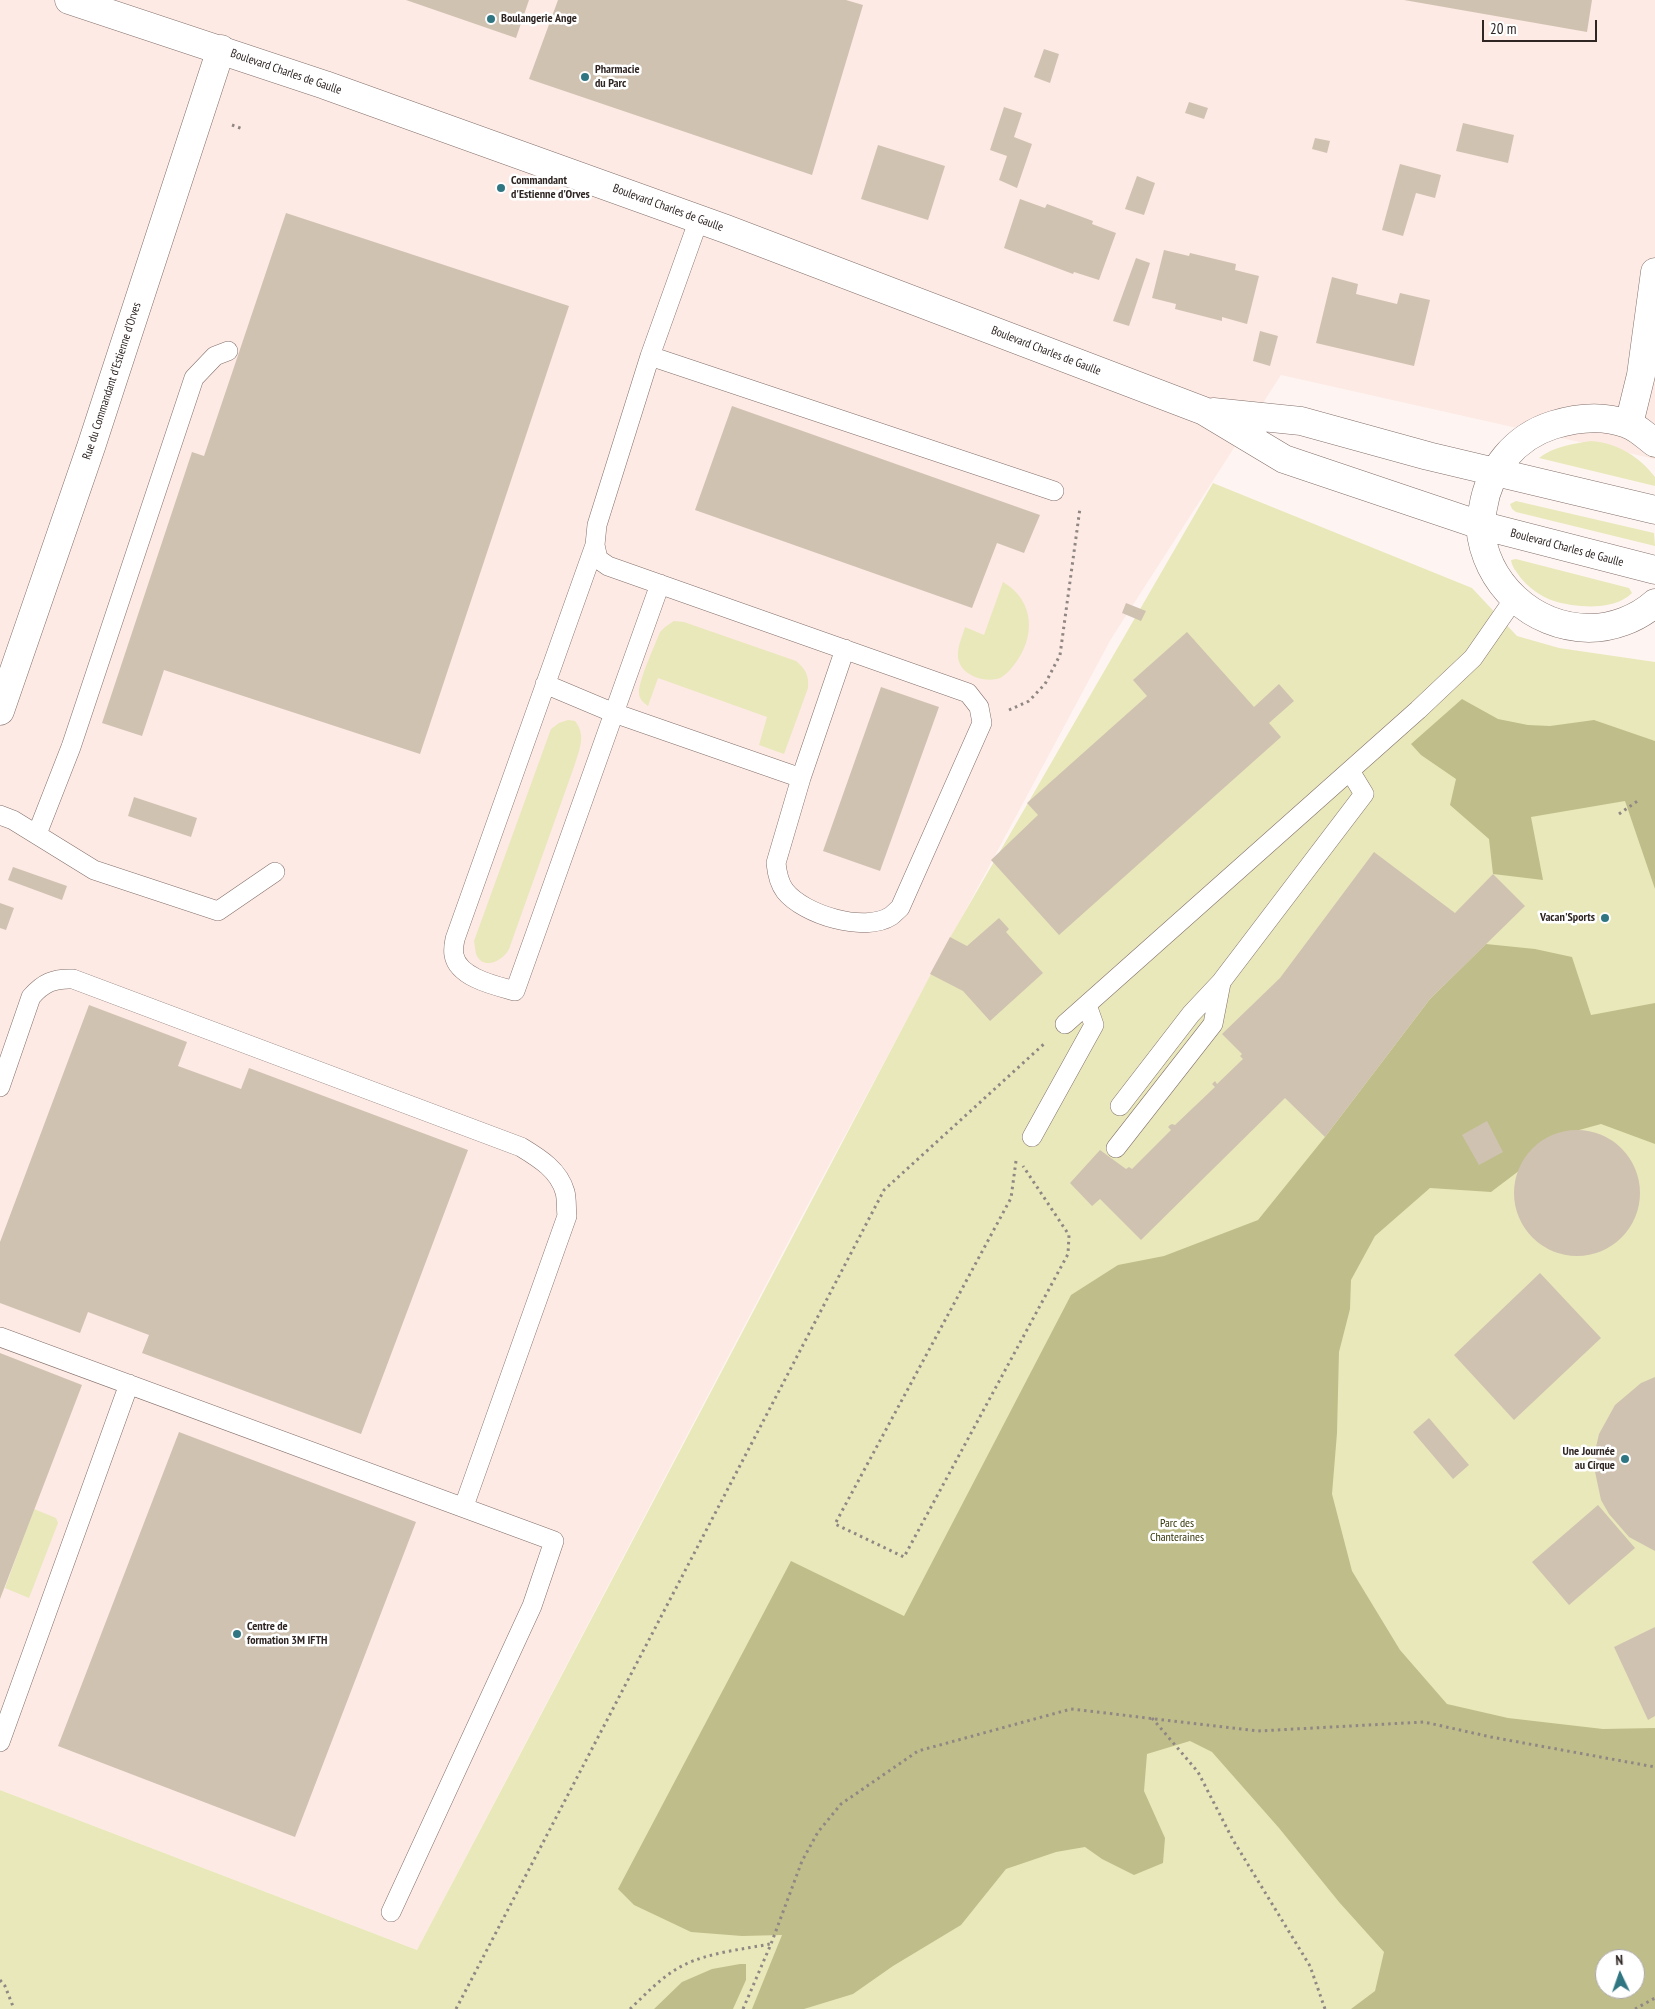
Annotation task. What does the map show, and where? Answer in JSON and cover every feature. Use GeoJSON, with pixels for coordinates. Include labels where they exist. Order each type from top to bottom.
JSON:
{"type":"FeatureCollection","features":[{"type":"Feature","properties":{"kind":"main road","name":"Boulevard Charles de Gaulle"},"geometry":{"type":"LineString","coordinates":[[69,0],[221,49],[699,219],[1204,411],[1284,459],[1480,525],[1655,570]]}},
{"type":"Feature","properties":{"kind":"main road","name":"Rue du Commandant d'Estienne d'Orves"},"geometry":{"type":"LineString","coordinates":[[0,711],[90,447],[221,49]]}},
{"type":"Feature","properties":{"kind":"main road"},"geometry":{"type":"LineString","coordinates":[[1629,424],[1641,375],[1655,272]]}},
{"type":"Feature","properties":{"kind":"main road","name":"Boulevard Charles de Gaulle"},"geometry":{"type":"LineString","coordinates":[[1204,411],[1300,421],[1428,456],[1655,510]]}},
{"type":"Feature","properties":{"kind":"main road"},"geometry":{"type":"LineString","coordinates":[[1655,443],[1629,424],[1606,419],[1573,419],[1539,429],[1511,450],[1493,472],[1484,499],[1480,525],[1485,549],[1496,576],[1514,599],[1538,616],[1551,622],[1573,628],[1612,626],[1635,616],[1655,603]]}},
{"type":"Feature","properties":{"kind":"lane"},"geometry":{"type":"LineString","coordinates":[[660,584],[515,991],[479,980],[462,970],[457,963],[454,955],[455,939],[595,544],[597,525],[650,356],[699,219]]}},
{"type":"Feature","properties":{"kind":"lane"},"geometry":{"type":"LineString","coordinates":[[37,834],[71,747],[194,378],[216,356],[228,351]]}},
{"type":"Feature","properties":{"kind":"lane"},"geometry":{"type":"LineString","coordinates":[[650,356],[1054,492]]}},
{"type":"Feature","properties":{"kind":"lane"},"geometry":{"type":"LineString","coordinates":[[595,544],[598,558],[608,566],[660,584],[844,649],[968,693],[979,707],[982,723],[900,908],[891,916],[879,920],[855,923],[812,911],[796,901],[782,886],[776,862],[801,778],[844,649]]}},
{"type":"Feature","properties":{"kind":"lane"},"geometry":{"type":"LineString","coordinates":[[1065,1024],[1418,710],[1473,658],[1514,599]]}},
{"type":"Feature","properties":{"kind":"lane"},"geometry":{"type":"LineString","coordinates":[[545,684],[614,713],[801,778]]}},
{"type":"Feature","properties":{"kind":"lane"},"geometry":{"type":"LineString","coordinates":[[1120,1106],[1191,1014],[1221,982],[1364,794],[1350,771]]}},
{"type":"Feature","properties":{"kind":"lane"},"geometry":{"type":"LineString","coordinates":[[0,815],[37,834],[94,870],[218,911],[275,872]]}},
{"type":"Feature","properties":{"kind":"lane"},"geometry":{"type":"LineString","coordinates":[[0,1087],[31,998],[39,988],[52,980],[73,978],[521,1147],[541,1159],[557,1174],[565,1193],[567,1216],[464,1506]]}},
{"type":"Feature","properties":{"kind":"lane"},"geometry":{"type":"LineString","coordinates":[[1116,1148],[1213,1024],[1221,982]]}},
{"type":"Feature","properties":{"kind":"lane"},"geometry":{"type":"LineString","coordinates":[[1032,1137],[1094,1025],[1087,1005]]}},
{"type":"Feature","properties":{"kind":"lane"},"geometry":{"type":"LineString","coordinates":[[0,1337],[464,1506],[554,1541],[532,1606],[391,1912]]}},
{"type":"Feature","properties":{"kind":"lane"},"geometry":{"type":"LineString","coordinates":[[0,1742],[129,1384]]}},
{"type":"Feature","properties":{"kind":"path"},"geometry":{"type":"LineString","coordinates":[[981,717],[1013,709],[1029,701],[1045,684],[1060,655],[1081,500],[1054,492]]}},
{"type":"Feature","properties":{"kind":"path"},"geometry":{"type":"LineString","coordinates":[[1619,814],[1639,800]]}},
{"type":"Feature","properties":{"kind":"path"},"geometry":{"type":"LineString","coordinates":[[456,2009],[884,1190],[1065,1024]]}},
{"type":"Feature","properties":{"kind":"path"},"geometry":{"type":"LineString","coordinates":[[1017,1158],[1069,1234],[1068,1254],[904,1557],[835,1524],[1012,1198],[1017,1158]]}},
{"type":"Feature","properties":{"kind":"path"},"geometry":{"type":"LineString","coordinates":[[742,2009],[771,1944],[802,1861],[818,1832],[841,1804],[918,1751],[1071,1709],[1258,1731],[1424,1722],[1500,1739],[1655,1768]]}},
{"type":"Feature","properties":{"kind":"path"},"geometry":{"type":"LineString","coordinates":[[1152,1718],[1198,1772],[1233,1840],[1310,1966],[1325,2009]]}},
{"type":"Feature","properties":{"kind":"path"},"geometry":{"type":"LineString","coordinates":[[630,2009],[661,1980],[685,1964],[726,1952],[771,1944]]}},
{"type":"Feature","properties":{"kind":"path"},"geometry":{"type":"LineString","coordinates":[[0,1980],[6,1986],[14,2009]]}},
{"type":"Feature","properties":{"kind":"path"},"geometry":{"type":"LineString","coordinates":[[1634,2009],[1655,1998]]}},
{"type":"Feature","properties":{"kind":"shaded area"},"geometry":{"type":"Polygon","coordinates":[[[0,0],[1655,0],[1655,459],[1281,375],[1111,639],[806,1208],[417,1950],[0,1790],[0,0]]]}},
{"type":"Feature","properties":{"kind":"green space"},"geometry":{"type":"Polygon","coordinates":[[[1591,441],[1610,445],[1635,457],[1655,477],[1655,486],[1539,458],[1557,448],[1591,441]]]}},
{"type":"Feature","properties":{"kind":"green space","name":"Parc des Chanteraines"},"geometry":{"type":"Polygon","coordinates":[[[1213,483],[1472,588],[1517,636],[1559,648],[1655,662],[1655,2009],[0,2009],[0,1790],[417,1950],[951,936],[1213,483]]]}},
{"type":"Feature","properties":{"kind":"green space"},"geometry":{"type":"Polygon","coordinates":[[[1516,501],[1654,533],[1655,546],[1516,512],[1510,504],[1516,501]]]}},
{"type":"Feature","properties":{"kind":"green space"},"geometry":{"type":"Polygon","coordinates":[[[1516,559],[1629,588],[1632,593],[1615,603],[1605,605],[1584,606],[1554,601],[1540,594],[1523,581],[1514,569],[1511,560],[1516,559]]]}},
{"type":"Feature","properties":{"kind":"green space"},"geometry":{"type":"Polygon","coordinates":[[[1003,582],[1014,590],[1021,599],[1029,620],[1029,631],[1021,654],[1010,670],[1000,678],[986,680],[972,676],[961,667],[958,653],[959,647],[965,627],[984,635],[1003,582]]]}},
{"type":"Feature","properties":{"kind":"green space"},"geometry":{"type":"Polygon","coordinates":[[[674,621],[684,622],[796,661],[802,667],[807,676],[808,688],[784,754],[759,745],[767,717],[658,678],[648,706],[642,701],[639,695],[639,688],[651,654],[660,632],[674,621]]]}},
{"type":"Feature","properties":{"kind":"green space"},"geometry":{"type":"Polygon","coordinates":[[[1462,699],[1498,719],[1528,725],[1550,726],[1594,720],[1655,741],[1655,889],[1625,801],[1531,817],[1543,880],[1493,874],[1489,839],[1450,805],[1456,779],[1421,755],[1411,744],[1462,699]]]}},
{"type":"Feature","properties":{"kind":"green space"},"geometry":{"type":"Polygon","coordinates":[[[568,720],[575,721],[581,737],[575,764],[509,949],[498,960],[488,963],[483,962],[476,954],[474,941],[551,729],[559,723],[568,720]]]}},
{"type":"Feature","properties":{"kind":"green space"},"geometry":{"type":"Polygon","coordinates":[[[1486,944],[1535,949],[1572,957],[1591,1015],[1655,1003],[1655,1144],[1601,1124],[1561,1135],[1532,1161],[1491,1192],[1430,1188],[1375,1236],[1351,1280],[1350,1309],[1339,1352],[1337,1433],[1332,1494],[1352,1571],[1400,1650],[1447,1704],[1508,1718],[1603,1729],[1655,1728],[1655,2009],[1351,2009],[1375,1991],[1384,1952],[1339,1902],[1279,1828],[1212,1752],[1190,1741],[1147,1754],[1144,1791],[1165,1838],[1163,1863],[1134,1875],[1102,1859],[1085,1847],[1056,1852],[1006,1869],[961,1925],[893,1966],[853,1994],[804,2009],[752,2009],[782,1935],[742,1936],[691,1932],[634,1905],[618,1889],[791,1561],[904,1616],[1071,1295],[1118,1265],[1164,1256],[1258,1220],[1325,1137],[1430,999],[1486,944]]]}},
{"type":"Feature","properties":{"kind":"green space"},"geometry":{"type":"Polygon","coordinates":[[[34,1509],[56,1518],[58,1523],[29,1598],[5,1588],[34,1509]]]}},
{"type":"Feature","properties":{"kind":"green space"},"geometry":{"type":"Polygon","coordinates":[[[746,1964],[746,1980],[733,2009],[654,2009],[682,1982],[712,1969],[746,1964]]]}},
{"type":"Feature","properties":{"kind":"building","name":"Boulangerie Ange"},"geometry":{"type":"Polygon","coordinates":[[[406,0],[529,0],[516,38],[406,0]]]}},
{"type":"Feature","properties":{"kind":"building"},"geometry":{"type":"Polygon","coordinates":[[[558,0],[846,0],[863,5],[812,175],[529,79],[558,0]]]}},
{"type":"Feature","properties":{"kind":"building"},"geometry":{"type":"Polygon","coordinates":[[[1404,0],[1592,0],[1587,32],[1404,0]]]}},
{"type":"Feature","properties":{"kind":"building"},"geometry":{"type":"Polygon","coordinates":[[[1044,49],[1059,54],[1050,83],[1034,77],[1044,49]]]}},
{"type":"Feature","properties":{"kind":"building"},"geometry":{"type":"Polygon","coordinates":[[[1189,102],[1208,108],[1204,119],[1185,113],[1189,102]]]}},
{"type":"Feature","properties":{"kind":"building"},"geometry":{"type":"Polygon","coordinates":[[[1004,107],[1022,113],[1014,137],[1032,144],[1017,188],[999,180],[1007,156],[990,150],[1004,107]]]}},
{"type":"Feature","properties":{"kind":"building"},"geometry":{"type":"Polygon","coordinates":[[[1463,123],[1514,135],[1508,163],[1456,151],[1463,123]]]}},
{"type":"Feature","properties":{"kind":"building"},"geometry":{"type":"Polygon","coordinates":[[[1315,138],[1330,141],[1327,153],[1312,149],[1315,138]]]}},
{"type":"Feature","properties":{"kind":"building"},"geometry":{"type":"Polygon","coordinates":[[[878,145],[945,166],[928,220],[861,199],[878,145]]]}},
{"type":"Feature","properties":{"kind":"building"},"geometry":{"type":"Polygon","coordinates":[[[1400,164],[1441,175],[1435,198],[1416,193],[1403,236],[1382,230],[1400,164]]]}},
{"type":"Feature","properties":{"kind":"building"},"geometry":{"type":"Polygon","coordinates":[[[1137,176],[1155,183],[1144,215],[1125,209],[1137,176]]]}},
{"type":"Feature","properties":{"kind":"building"},"geometry":{"type":"Polygon","coordinates":[[[1020,199],[1045,208],[1047,204],[1093,221],[1092,224],[1116,233],[1099,280],[1074,272],[1073,274],[1004,248],[1020,199]]]}},
{"type":"Feature","properties":{"kind":"building"},"geometry":{"type":"Polygon","coordinates":[[[286,213],[569,306],[420,754],[164,670],[142,736],[102,723],[192,452],[204,456],[286,213]]]}},
{"type":"Feature","properties":{"kind":"building"},"geometry":{"type":"Polygon","coordinates":[[[1164,250],[1189,256],[1190,253],[1236,264],[1235,270],[1259,276],[1247,324],[1222,317],[1222,321],[1175,309],[1176,304],[1152,298],[1164,250]]]}},
{"type":"Feature","properties":{"kind":"building"},"geometry":{"type":"Polygon","coordinates":[[[1136,258],[1150,263],[1129,326],[1113,321],[1136,258]]]}},
{"type":"Feature","properties":{"kind":"building"},"geometry":{"type":"Polygon","coordinates":[[[1332,277],[1358,284],[1356,294],[1397,304],[1400,293],[1430,300],[1414,366],[1316,343],[1332,277]]]}},
{"type":"Feature","properties":{"kind":"building"},"geometry":{"type":"Polygon","coordinates":[[[1260,331],[1278,336],[1270,366],[1253,361],[1260,331]]]}},
{"type":"Feature","properties":{"kind":"building"},"geometry":{"type":"Polygon","coordinates":[[[732,406],[1040,515],[1024,553],[997,543],[972,608],[695,510],[732,406]]]}},
{"type":"Feature","properties":{"kind":"building"},"geometry":{"type":"Polygon","coordinates":[[[1126,603],[1146,611],[1141,621],[1122,613],[1126,603]]]}},
{"type":"Feature","properties":{"kind":"building"},"geometry":{"type":"Polygon","coordinates":[[[1187,632],[1254,707],[1279,684],[1294,701],[1269,723],[1281,737],[1059,935],[991,860],[1038,815],[1027,803],[1147,696],[1133,680],[1187,632]]]}},
{"type":"Feature","properties":{"kind":"building"},"geometry":{"type":"Polygon","coordinates":[[[881,687],[939,707],[880,871],[823,851],[881,687]]]}},
{"type":"Feature","properties":{"kind":"building"},"geometry":{"type":"Polygon","coordinates":[[[134,797],[197,818],[191,837],[128,816],[134,797]]]}},
{"type":"Feature","properties":{"kind":"building"},"geometry":{"type":"Polygon","coordinates":[[[1374,852],[1455,913],[1493,874],[1525,906],[1430,999],[1325,1137],[1285,1098],[1141,1240],[1100,1199],[1092,1206],[1070,1183],[1100,1150],[1126,1169],[1129,1167],[1132,1169],[1171,1130],[1168,1127],[1170,1125],[1175,1125],[1215,1087],[1212,1084],[1215,1081],[1217,1084],[1243,1059],[1240,1056],[1242,1054],[1222,1034],[1280,978],[1374,852]]]}},
{"type":"Feature","properties":{"kind":"building"},"geometry":{"type":"Polygon","coordinates":[[[13,867],[67,886],[62,900],[8,880],[13,867]]]}},
{"type":"Feature","properties":{"kind":"building"},"geometry":{"type":"Polygon","coordinates":[[[0,903],[14,908],[6,930],[0,928],[0,903]]]}},
{"type":"Feature","properties":{"kind":"building"},"geometry":{"type":"Polygon","coordinates":[[[999,918],[1009,929],[1006,932],[1043,973],[990,1021],[963,991],[930,974],[950,937],[967,946],[999,918]]]}},
{"type":"Feature","properties":{"kind":"building"},"geometry":{"type":"Polygon","coordinates":[[[89,1005],[187,1042],[178,1066],[241,1089],[249,1068],[468,1150],[361,1434],[142,1353],[149,1335],[88,1312],[80,1333],[0,1303],[0,1242],[89,1005]]]}},
{"type":"Feature","properties":{"kind":"building"},"geometry":{"type":"Polygon","coordinates":[[[1487,1121],[1503,1152],[1479,1165],[1462,1135],[1487,1121]]]}},
{"type":"Feature","properties":{"kind":"building"},"geometry":{"type":"Polygon","coordinates":[[[1577,1130],[1601,1134],[1622,1148],[1636,1169],[1640,1193],[1636,1217],[1622,1238],[1601,1252],[1577,1256],[1553,1252],[1532,1238],[1518,1217],[1514,1193],[1518,1169],[1532,1148],[1553,1134],[1577,1130]]]}},
{"type":"Feature","properties":{"kind":"building"},"geometry":{"type":"Polygon","coordinates":[[[1540,1273],[1601,1338],[1514,1420],[1454,1355],[1540,1273]]]}},
{"type":"Feature","properties":{"kind":"building"},"geometry":{"type":"Polygon","coordinates":[[[0,1353],[82,1385],[0,1599],[0,1353]]]}},
{"type":"Feature","properties":{"kind":"building","name":"Une Journée au Cirque"},"geometry":{"type":"Polygon","coordinates":[[[1655,1377],[1655,1551],[1629,1537],[1609,1514],[1601,1500],[1594,1467],[1599,1434],[1615,1405],[1641,1383],[1655,1377]]]}},
{"type":"Feature","properties":{"kind":"building"},"geometry":{"type":"Polygon","coordinates":[[[1429,1418],[1469,1465],[1453,1479],[1413,1432],[1429,1418]]]}},
{"type":"Feature","properties":{"kind":"building","name":"Centre de formation 3M IFTH"},"geometry":{"type":"Polygon","coordinates":[[[179,1432],[416,1522],[295,1837],[58,1746],[179,1432]]]}},
{"type":"Feature","properties":{"kind":"building"},"geometry":{"type":"Polygon","coordinates":[[[1598,1505],[1635,1548],[1569,1605],[1532,1562],[1598,1505]]]}},
{"type":"Feature","properties":{"kind":"building"},"geometry":{"type":"Polygon","coordinates":[[[1655,1627],[1655,1716],[1648,1720],[1614,1647],[1655,1627]]]}},
{"type":"Feature","properties":{"kind":"place","name":"Boulangerie Ange"},"geometry":{"type":"Point","coordinates":[491,19]}},
{"type":"Feature","properties":{"kind":"place","name":"Pharmacie du Parc"},"geometry":{"type":"Point","coordinates":[585,77]}},
{"type":"Feature","properties":{"kind":"place","name":"Commandant d'Estienne d'Orves"},"geometry":{"type":"Point","coordinates":[501,188]}},
{"type":"Feature","properties":{"kind":"place","name":"Vacan'Sports"},"geometry":{"type":"Point","coordinates":[1605,918]}},
{"type":"Feature","properties":{"kind":"place","name":"Une Journée au Cirque"},"geometry":{"type":"Point","coordinates":[1625,1459]}},
{"type":"Feature","properties":{"kind":"place","name":"Centre de formation 3M IFTH"},"geometry":{"type":"Point","coordinates":[237,1634]}}]}
